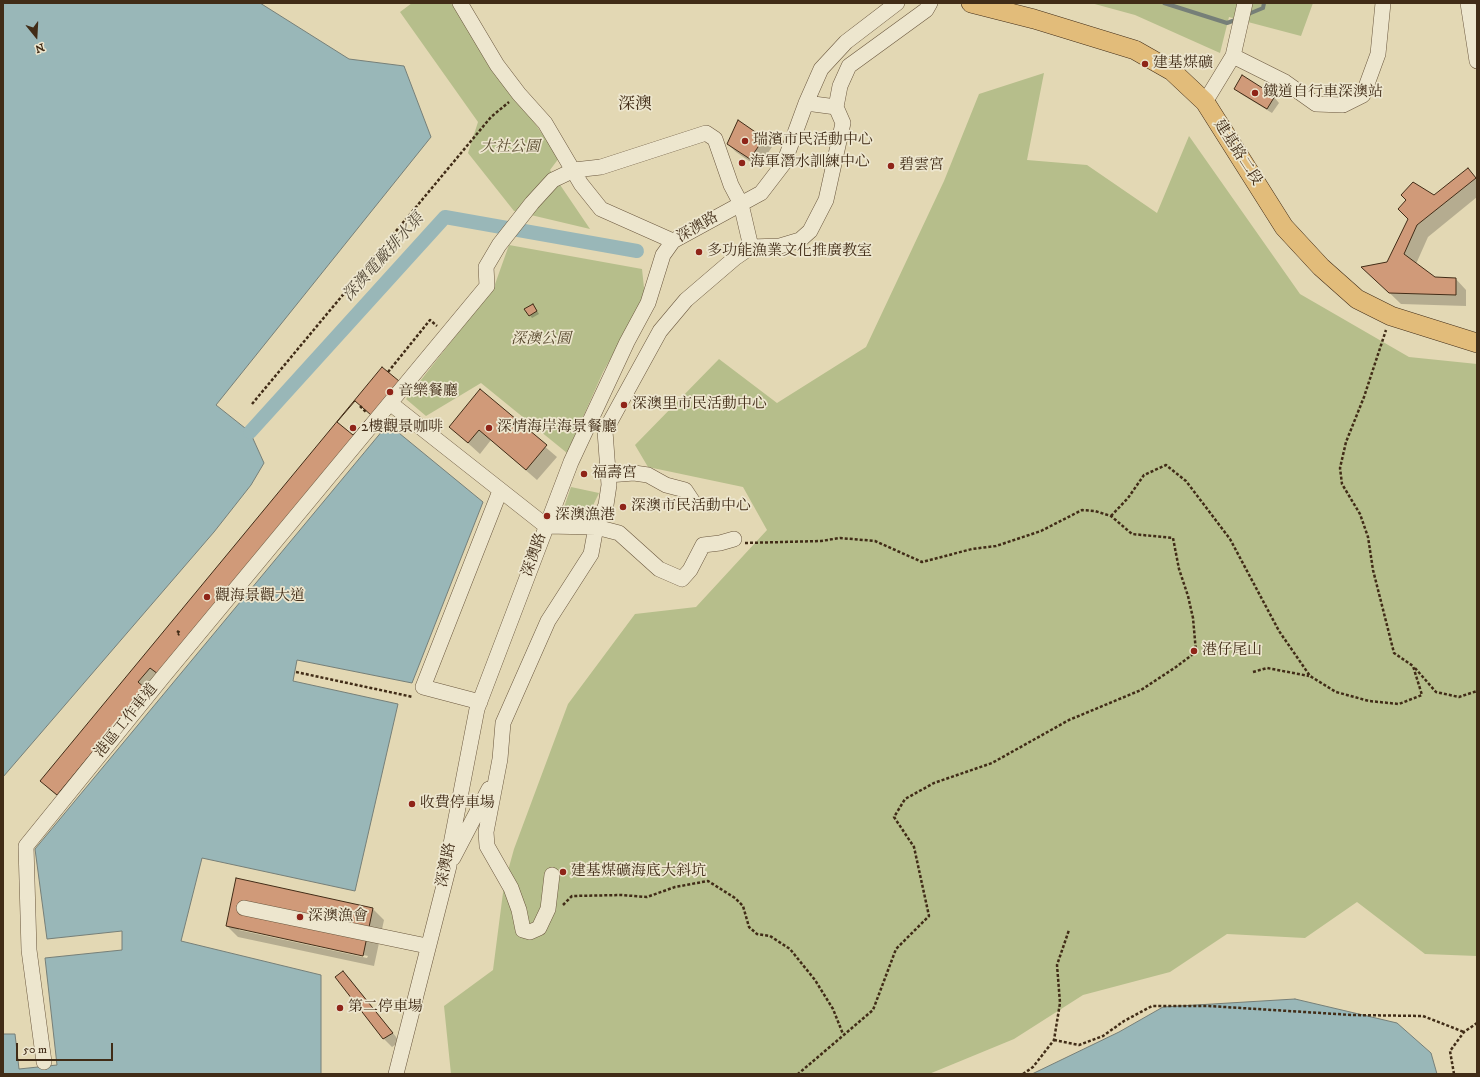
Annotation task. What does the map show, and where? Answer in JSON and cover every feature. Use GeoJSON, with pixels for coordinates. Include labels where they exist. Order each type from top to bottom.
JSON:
{"type":"FeatureCollection","features":[{"type":"Feature","properties":{"kind":"main road","name":"建基路二段"},"geometry":{"type":"LineString","coordinates":[[971,3],[1034,19],[1135,50],[1172,71],[1205,102],[1284,226],[1321,267],[1357,299],[1391,316],[1477,343]]}},
{"type":"Feature","properties":{"kind":"street"},"geometry":{"type":"LineString","coordinates":[[460,3],[497,65],[519,94],[546,123],[581,184],[601,209],[673,241]]}},
{"type":"Feature","properties":{"kind":"street","name":"深澳路"},"geometry":{"type":"LineString","coordinates":[[396,1074],[427,946],[449,866],[454,829],[477,709],[571,462],[627,342],[648,303],[663,255],[673,241],[761,193],[784,163],[806,103],[822,70],[846,42],[897,3]]}},
{"type":"Feature","properties":{"kind":"street"},"geometry":{"type":"LineString","coordinates":[[552,875],[548,909],[539,928],[530,932],[523,930],[519,910],[511,888],[487,846],[486,832],[500,759],[503,723],[548,621],[591,554],[596,527],[606,505],[608,475],[605,431],[660,331],[686,300],[735,258],[752,247],[780,246],[800,240],[810,231],[826,200],[843,124],[836,107],[840,86],[849,66],[926,10],[930,3]]}},
{"type":"Feature","properties":{"kind":"street"},"geometry":{"type":"LineString","coordinates":[[1234,56],[1285,82],[1316,104],[1342,105],[1363,95],[1378,54],[1384,3]]}},
{"type":"Feature","properties":{"kind":"street"},"geometry":{"type":"LineString","coordinates":[[1468,3],[1477,61]]}},
{"type":"Feature","properties":{"kind":"street"},"geometry":{"type":"LineString","coordinates":[[1205,102],[1234,56],[1244,5]]}},
{"type":"Feature","properties":{"kind":"street"},"geometry":{"type":"LineString","coordinates":[[806,103],[836,107]]}},
{"type":"Feature","properties":{"kind":"street","name":"港區工作車道"},"geometry":{"type":"LineString","coordinates":[[44,1062],[29,950],[26,846],[162,678],[487,286],[486,266],[499,245],[532,203],[553,180],[574,170],[601,167],[706,133],[716,139],[731,185],[741,204],[752,247]]}},
{"type":"Feature","properties":{"kind":"street"},"geometry":{"type":"LineString","coordinates":[[390,402],[500,491],[546,526],[596,527],[619,533],[659,569],[682,579],[690,570],[703,545],[720,544],[734,539]]}},
{"type":"Feature","properties":{"kind":"street"},"geometry":{"type":"LineString","coordinates":[[608,475],[634,473],[648,475],[666,485],[685,490],[693,502]]}},
{"type":"Feature","properties":{"kind":"street"},"geometry":{"type":"LineString","coordinates":[[480,702],[423,687],[500,491]]}},
{"type":"Feature","properties":{"kind":"street"},"geometry":{"type":"LineString","coordinates":[[449,866],[497,772]]}},
{"type":"Feature","properties":{"kind":"street"},"geometry":{"type":"LineString","coordinates":[[244,908],[427,946]]}},
{"type":"Feature","properties":{"kind":"path"},"geometry":{"type":"LineString","coordinates":[[252,404],[491,117],[519,94]]}},
{"type":"Feature","properties":{"kind":"path"},"geometry":{"type":"LineString","coordinates":[[1391,316],[1364,397],[1346,442],[1340,468],[1342,484],[1360,514],[1368,537],[1373,570],[1394,653],[1413,666],[1436,692],[1459,697],[1477,691]]}},
{"type":"Feature","properties":{"kind":"path"},"geometry":{"type":"LineString","coordinates":[[388,372],[430,320],[437,326],[432,332]]}},
{"type":"Feature","properties":{"kind":"path"},"geometry":{"type":"LineString","coordinates":[[360,406],[366,412]]}},
{"type":"Feature","properties":{"kind":"path"},"geometry":{"type":"LineString","coordinates":[[1111,516],[1128,498],[1144,474],[1166,465],[1186,481],[1230,539],[1278,631],[1310,676]]}},
{"type":"Feature","properties":{"kind":"path"},"geometry":{"type":"LineString","coordinates":[[734,539],[747,544],[821,541],[840,538],[875,541],[922,562],[972,549],[996,546],[1041,531],[1082,510],[1095,511],[1111,516],[1132,534],[1173,538],[1179,569],[1188,596],[1193,618],[1196,652],[1141,690],[1069,720],[992,763],[934,783],[905,799],[894,817],[914,847],[928,916],[896,949],[873,1010],[842,1034],[798,1074]]}},
{"type":"Feature","properties":{"kind":"path"},"geometry":{"type":"LineString","coordinates":[[1253,672],[1267,668],[1310,676],[1336,692],[1369,701],[1399,704],[1422,695],[1413,666]]}},
{"type":"Feature","properties":{"kind":"path"},"geometry":{"type":"LineString","coordinates":[[296,672],[413,697]]}},
{"type":"Feature","properties":{"kind":"path"},"geometry":{"type":"LineString","coordinates":[[561,907],[572,896],[621,895],[647,897],[675,887],[708,881],[735,898],[743,906],[749,927],[757,934],[770,936],[790,949],[814,980],[833,1009],[842,1034]]}},
{"type":"Feature","properties":{"kind":"path"},"geometry":{"type":"LineString","coordinates":[[1023,1074],[1033,1068],[1054,1040],[1060,1003],[1057,965],[1070,930]]}},
{"type":"Feature","properties":{"kind":"path"},"geometry":{"type":"LineString","coordinates":[[1054,1040],[1079,1045],[1102,1036],[1124,1021],[1152,1006],[1209,1006],[1352,1015],[1422,1016],[1464,1032]]}},
{"type":"Feature","properties":{"kind":"path"},"geometry":{"type":"LineString","coordinates":[[1454,1074],[1450,1051],[1464,1032],[1477,1023]]}},
{"type":"Feature","properties":{"kind":"green space","name":"大社公園"},"geometry":{"type":"Polygon","coordinates":[[[412,3],[451,3],[559,158],[550,170],[590,229],[514,211],[468,153],[478,122],[400,12],[412,3]]]}},
{"type":"Feature","properties":{"kind":"green space"},"geometry":{"type":"Polygon","coordinates":[[[1091,3],[1313,3],[1301,36],[1229,17],[1220,53],[1135,15],[1091,3]]]}},
{"type":"Feature","properties":{"kind":"green space"},"geometry":{"type":"Polygon","coordinates":[[[1044,73],[1027,160],[1087,165],[1157,213],[1189,136],[1300,294],[1409,357],[1477,364],[1477,956],[1425,954],[1357,902],[1305,938],[1227,934],[1170,972],[1083,995],[1014,1039],[929,1074],[451,1074],[444,1006],[493,970],[504,885],[514,849],[568,704],[635,614],[696,607],[767,530],[743,487],[648,467],[635,445],[719,359],[777,403],[866,347],[944,181],[979,94],[1044,73]]]}},
{"type":"Feature","properties":{"kind":"green space","name":"深澳公園"},"geometry":{"type":"Polygon","coordinates":[[[509,245],[642,269],[645,297],[603,372],[567,453],[481,383],[426,416],[406,399],[494,287],[509,245]]]}},
{"type":"Feature","properties":{"kind":"green space"},"geometry":{"type":"Polygon","coordinates":[[[571,487],[599,493],[586,520],[561,516],[571,487]]]}},
{"type":"Feature","properties":{"kind":"water"},"geometry":{"type":"Polygon","coordinates":[[[3,3],[260,3],[349,59],[404,66],[431,137],[216,405],[250,432],[264,463],[251,485],[214,532],[3,777],[3,3]]]}},
{"type":"Feature","properties":{"kind":"water"},"geometry":{"type":"Polygon","coordinates":[[[388,424],[483,502],[412,683],[297,660],[293,681],[398,704],[355,891],[202,858],[181,941],[321,975],[321,1074],[3,1074],[3,1034],[15,1034],[19,1069],[57,1065],[45,958],[122,950],[122,931],[47,939],[35,849],[388,424]]]}},
{"type":"Feature","properties":{"kind":"water"},"geometry":{"type":"Polygon","coordinates":[[[1295,999],[1397,1023],[1431,1053],[1437,1074],[1032,1074],[1119,1032],[1163,1007],[1295,999]]]}},
{"type":"Feature","properties":{"kind":"building","name":"鐵道自行車深澳站"},"geometry":{"type":"Polygon","coordinates":[[[1242,75],[1275,96],[1267,109],[1234,89],[1242,75]]]}},
{"type":"Feature","properties":{"kind":"building","name":"瑞濱市民活動中心"},"geometry":{"type":"Polygon","coordinates":[[[738,120],[764,138],[750,159],[727,144],[738,120]]]}},
{"type":"Feature","properties":{"kind":"building"},"geometry":{"type":"Polygon","coordinates":[[[1468,168],[1476,178],[1417,225],[1404,254],[1435,277],[1456,278],[1456,295],[1389,293],[1361,267],[1387,262],[1408,219],[1398,209],[1406,200],[1401,195],[1413,182],[1434,195],[1468,168]]]}},
{"type":"Feature","properties":{"kind":"building"},"geometry":{"type":"Polygon","coordinates":[[[533,304],[537,311],[529,316],[524,309],[533,304]]]}},
{"type":"Feature","properties":{"kind":"building","name":"觀海景觀大道"},"geometry":{"type":"Polygon","coordinates":[[[382,367],[399,381],[158,674],[150,668],[138,682],[145,688],[57,795],[40,781],[382,367]]]}},
{"type":"Feature","properties":{"kind":"building","name":"深情海岸海景餐廳"},"geometry":{"type":"Polygon","coordinates":[[[480,389],[547,445],[526,470],[479,430],[468,443],[449,427],[480,389]]]}},
{"type":"Feature","properties":{"kind":"building"},"geometry":{"type":"Polygon","coordinates":[[[355,401],[371,415],[353,435],[337,422],[355,401]]]}},
{"type":"Feature","properties":{"kind":"building","name":"深澳漁會"},"geometry":{"type":"Polygon","coordinates":[[[236,878],[373,908],[363,956],[226,926],[236,878]]]}},
{"type":"Feature","properties":{"kind":"building"},"geometry":{"type":"Polygon","coordinates":[[[343,971],[393,1033],[383,1039],[335,977],[343,971]]]}},
{"type":"Feature","properties":{"kind":"waterway","name":"深澳電廠排水渠"},"geometry":{"type":"LineString","coordinates":[[1164,3],[1227,23],[1238,19]]}},
{"type":"Feature","properties":{"kind":"waterway","name":"深澳電廠排水渠"},"geometry":{"type":"LineString","coordinates":[[1246,15],[1263,8],[1264,3]]}},
{"type":"Feature","properties":{"kind":"waterway","name":"深澳電廠排水渠"},"geometry":{"type":"LineString","coordinates":[[250,432],[445,217],[637,251]]}},
{"type":"Feature","properties":{"kind":"place","name":"建基煤礦"},"geometry":{"type":"Point","coordinates":[1145,64]}},
{"type":"Feature","properties":{"kind":"place","name":"鐵道自行車深澳站"},"geometry":{"type":"Point","coordinates":[1255,93]}},
{"type":"Feature","properties":{"kind":"place","name":"瑞濱市民活動中心"},"geometry":{"type":"Point","coordinates":[745,141]}},
{"type":"Feature","properties":{"kind":"place","name":"海軍潛水訓練中心"},"geometry":{"type":"Point","coordinates":[742,163]}},
{"type":"Feature","properties":{"kind":"place","name":"碧雲宮"},"geometry":{"type":"Point","coordinates":[891,166]}},
{"type":"Feature","properties":{"kind":"place","name":"多功能漁業文化推廣教室"},"geometry":{"type":"Point","coordinates":[699,252]}},
{"type":"Feature","properties":{"kind":"place","name":"音樂餐廳"},"geometry":{"type":"Point","coordinates":[390,392]}},
{"type":"Feature","properties":{"kind":"place","name":"深澳里市民活動中心"},"geometry":{"type":"Point","coordinates":[624,405]}},
{"type":"Feature","properties":{"kind":"place","name":"2樓觀景咖啡"},"geometry":{"type":"Point","coordinates":[353,428]}},
{"type":"Feature","properties":{"kind":"place","name":"深情海岸海景餐廳"},"geometry":{"type":"Point","coordinates":[489,428]}},
{"type":"Feature","properties":{"kind":"place","name":"福壽宮"},"geometry":{"type":"Point","coordinates":[584,474]}},
{"type":"Feature","properties":{"kind":"place","name":"深澳市民活動中心"},"geometry":{"type":"Point","coordinates":[623,507]}},
{"type":"Feature","properties":{"kind":"place","name":"深澳漁港"},"geometry":{"type":"Point","coordinates":[547,516]}},
{"type":"Feature","properties":{"kind":"place","name":"觀海景觀大道"},"geometry":{"type":"Point","coordinates":[207,597]}},
{"type":"Feature","properties":{"kind":"place","name":"港仔尾山"},"geometry":{"type":"Point","coordinates":[1194,651]}},
{"type":"Feature","properties":{"kind":"place","name":"收費停車場"},"geometry":{"type":"Point","coordinates":[412,804]}},
{"type":"Feature","properties":{"kind":"place","name":"建基煤礦海底大斜坑"},"geometry":{"type":"Point","coordinates":[563,872]}},
{"type":"Feature","properties":{"kind":"place","name":"深澳漁會"},"geometry":{"type":"Point","coordinates":[300,917]}},
{"type":"Feature","properties":{"kind":"place","name":"第二停車場"},"geometry":{"type":"Point","coordinates":[340,1008]}},
{"type":"Feature","properties":{"kind":"district","name":"深澳"},"geometry":{"type":"Point","coordinates":[635,105]}}]}
